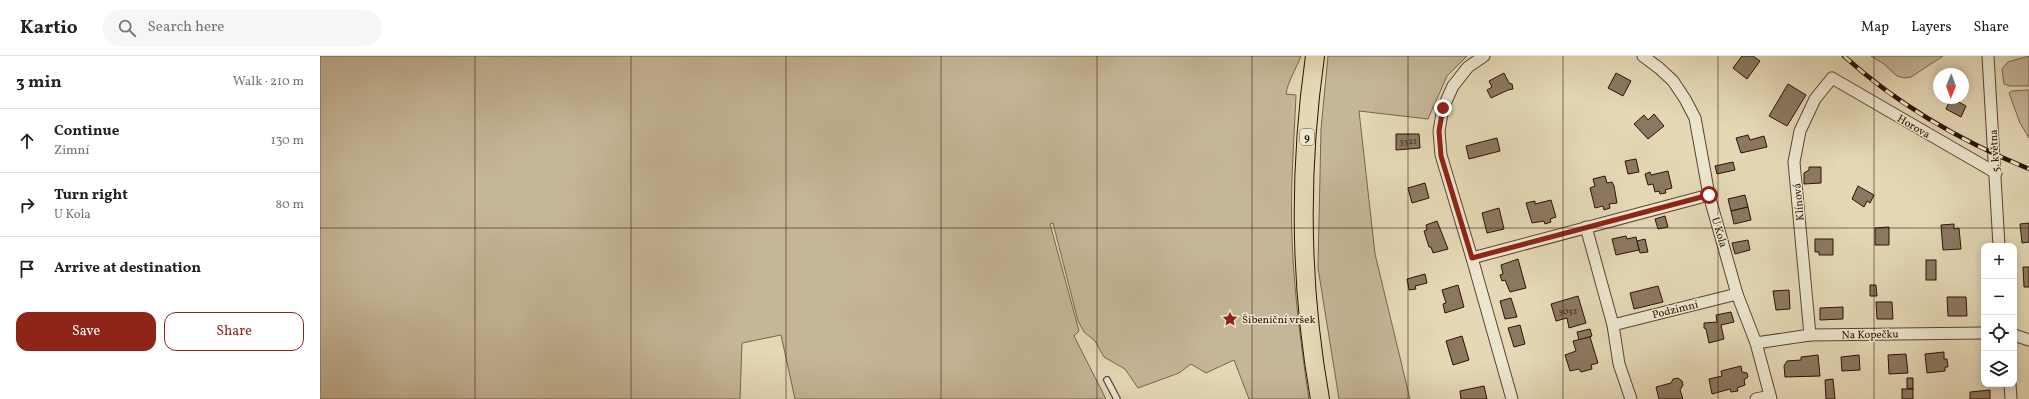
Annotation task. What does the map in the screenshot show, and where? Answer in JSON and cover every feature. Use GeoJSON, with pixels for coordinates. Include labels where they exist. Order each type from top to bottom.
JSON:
{"type":"FeatureCollection","features":[{"type":"Feature","properties":{"kind":"main road","name":"9"},"geometry":{"type":"LineString","coordinates":[[1315,56],[1305,165],[1305,232],[1309,315],[1320,399]]}},
{"type":"Feature","properties":{"kind":"street"},"geometry":{"type":"LineString","coordinates":[[1484,56],[1468,68],[1453,86],[1443,108],[1439,131],[1441,156],[1512,399]]}},
{"type":"Feature","properties":{"kind":"street","name":"U Kola"},"geometry":{"type":"LineString","coordinates":[[1643,56],[1659,68],[1672,81],[1685,99],[1695,118],[1709,195],[1737,294],[1756,343],[1771,397]]}},
{"type":"Feature","properties":{"kind":"street","name":"5. května"},"geometry":{"type":"LineString","coordinates":[[1988,56],[1999,243]]}},
{"type":"Feature","properties":{"kind":"street","name":"Horova"},"geometry":{"type":"LineString","coordinates":[[1832,78],[1996,173]]}},
{"type":"Feature","properties":{"kind":"street","name":"Klínová"},"geometry":{"type":"LineString","coordinates":[[1810,335],[1794,162],[1800,131],[1815,99],[1832,78]]}},
{"type":"Feature","properties":{"kind":"street"},"geometry":{"type":"LineString","coordinates":[[1472,258],[1709,195]]}},
{"type":"Feature","properties":{"kind":"street"},"geometry":{"type":"LineString","coordinates":[[1586,227],[1613,325],[1620,364],[1630,399]]}},
{"type":"Feature","properties":{"kind":"street","name":"Podzimní"},"geometry":{"type":"LineString","coordinates":[[1613,325],[1737,294]]}},
{"type":"Feature","properties":{"kind":"street","name":"Na Kopečku"},"geometry":{"type":"LineString","coordinates":[[1756,343],[1810,335],[1981,333]]}},
{"type":"Feature","properties":{"kind":"street"},"geometry":{"type":"LineString","coordinates":[[2017,336],[2029,340]]}},
{"type":"Feature","properties":{"kind":"street"},"geometry":{"type":"LineString","coordinates":[[2010,387],[2011,399]]}},
{"type":"Feature","properties":{"kind":"street"},"geometry":{"type":"LineString","coordinates":[[1756,399],[1771,397]]}},
{"type":"Feature","properties":{"kind":"lane"},"geometry":{"type":"LineString","coordinates":[[1107,380],[1117,399]]}},
{"type":"Feature","properties":{"kind":"shaded area"},"geometry":{"type":"Polygon","coordinates":[[[320,56],[1301,56],[1290,80],[1286,94],[1296,95],[1292,184],[1292,238],[1298,319],[1309,399],[1249,399],[1234,360],[1206,373],[1191,364],[1179,373],[1138,388],[1125,369],[1104,357],[1095,341],[1084,332],[1078,321],[1053,223],[1050,224],[1079,331],[1074,336],[1106,399],[795,399],[781,335],[742,343],[740,399],[320,399],[320,56]]]}},
{"type":"Feature","properties":{"kind":"shaded area"},"geometry":{"type":"Polygon","coordinates":[[[1328,56],[1467,56],[1447,76],[1428,119],[1359,111],[1375,254],[1410,399],[1339,399],[1318,268],[1321,129],[1328,56]]]}},
{"type":"Feature","properties":{"kind":"shaded area"},"geometry":{"type":"Polygon","coordinates":[[[1871,56],[1943,56],[1911,77],[1904,78],[1897,76],[1884,64],[1871,56]]]}},
{"type":"Feature","properties":{"kind":"shaded area"},"geometry":{"type":"Polygon","coordinates":[[[2029,56],[2029,86],[2010,86],[2004,84],[2002,69],[2008,62],[2029,56]]]}},
{"type":"Feature","properties":{"kind":"shaded area"},"geometry":{"type":"Polygon","coordinates":[[[2029,90],[2029,138],[2020,123],[2009,93],[2011,91],[2029,90]]]}},
{"type":"Feature","properties":{"kind":"building"},"geometry":{"type":"Polygon","coordinates":[[[1742,56],[1753,56],[1760,61],[1747,79],[1733,68],[1742,56]]]}},
{"type":"Feature","properties":{"kind":"building"},"geometry":{"type":"Polygon","coordinates":[[[1504,73],[1509,83],[1512,84],[1513,89],[1491,98],[1487,90],[1492,87],[1489,81],[1504,73]]]}},
{"type":"Feature","properties":{"kind":"building"},"geometry":{"type":"Polygon","coordinates":[[[1616,73],[1631,81],[1623,96],[1608,88],[1616,73]]]}},
{"type":"Feature","properties":{"kind":"building"},"geometry":{"type":"Polygon","coordinates":[[[1788,84],[1806,95],[1787,126],[1769,116],[1788,84]]]}},
{"type":"Feature","properties":{"kind":"building"},"geometry":{"type":"Polygon","coordinates":[[[1948,104],[1962,104],[1966,106],[1961,117],[1946,109],[1948,104]]]}},
{"type":"Feature","properties":{"kind":"building"},"geometry":{"type":"Polygon","coordinates":[[[1654,114],[1664,126],[1648,139],[1634,124],[1644,115],[1648,120],[1654,114]]]}},
{"type":"Feature","properties":{"kind":"building"},"geometry":{"type":"Polygon","coordinates":[[[1396,134],[1419,134],[1420,148],[1396,150],[1396,134]]]}},
{"type":"Feature","properties":{"kind":"building"},"geometry":{"type":"Polygon","coordinates":[[[1748,135],[1750,140],[1764,136],[1767,147],[1741,153],[1736,138],[1748,135]]]}},
{"type":"Feature","properties":{"kind":"building"},"geometry":{"type":"Polygon","coordinates":[[[1497,138],[1500,151],[1469,159],[1466,146],[1497,138]]]}},
{"type":"Feature","properties":{"kind":"building"},"geometry":{"type":"Polygon","coordinates":[[[1636,159],[1639,172],[1628,174],[1625,161],[1636,159]]]}},
{"type":"Feature","properties":{"kind":"building"},"geometry":{"type":"Polygon","coordinates":[[[1733,162],[1735,170],[1717,174],[1715,166],[1733,162]]]}},
{"type":"Feature","properties":{"kind":"building"},"geometry":{"type":"Polygon","coordinates":[[[1809,167],[1821,167],[1821,183],[1804,184],[1804,173],[1809,170],[1809,167]]]}},
{"type":"Feature","properties":{"kind":"building"},"geometry":{"type":"Polygon","coordinates":[[[1668,171],[1672,188],[1665,190],[1666,193],[1660,194],[1659,191],[1655,192],[1653,184],[1648,185],[1645,174],[1650,172],[1651,175],[1668,171]]]}},
{"type":"Feature","properties":{"kind":"building"},"geometry":{"type":"Polygon","coordinates":[[[1605,176],[1607,183],[1612,182],[1614,186],[1617,203],[1609,204],[1610,208],[1604,210],[1603,206],[1595,208],[1590,188],[1595,186],[1593,179],[1605,176]]]}},
{"type":"Feature","properties":{"kind":"building"},"geometry":{"type":"Polygon","coordinates":[[[1425,183],[1429,198],[1412,203],[1408,188],[1425,183]]]}},
{"type":"Feature","properties":{"kind":"building"},"geometry":{"type":"Polygon","coordinates":[[[1858,186],[1874,195],[1870,203],[1867,201],[1864,207],[1852,199],[1858,186]]]}},
{"type":"Feature","properties":{"kind":"building"},"geometry":{"type":"Polygon","coordinates":[[[1745,195],[1748,207],[1731,211],[1728,199],[1745,195]]]}},
{"type":"Feature","properties":{"kind":"building"},"geometry":{"type":"Polygon","coordinates":[[[1551,200],[1556,217],[1550,219],[1551,222],[1545,224],[1544,221],[1532,223],[1526,203],[1535,201],[1535,204],[1551,200]]]}},
{"type":"Feature","properties":{"kind":"building"},"geometry":{"type":"Polygon","coordinates":[[[1748,207],[1751,220],[1734,224],[1731,211],[1748,207]]]}},
{"type":"Feature","properties":{"kind":"building"},"geometry":{"type":"Polygon","coordinates":[[[1499,208],[1504,229],[1487,233],[1482,213],[1499,208]]]}},
{"type":"Feature","properties":{"kind":"building"},"geometry":{"type":"Polygon","coordinates":[[[1665,216],[1668,227],[1658,229],[1655,219],[1665,216]]]}},
{"type":"Feature","properties":{"kind":"building"},"geometry":{"type":"Polygon","coordinates":[[[1437,221],[1448,249],[1433,253],[1431,247],[1429,247],[1424,231],[1427,230],[1426,225],[1437,221]]]}},
{"type":"Feature","properties":{"kind":"building"},"geometry":{"type":"Polygon","coordinates":[[[2029,223],[2029,242],[2022,243],[2020,224],[2029,223]]]}},
{"type":"Feature","properties":{"kind":"building"},"geometry":{"type":"Polygon","coordinates":[[[1954,224],[1954,229],[1959,228],[1961,249],[1943,250],[1941,225],[1954,224]]]}},
{"type":"Feature","properties":{"kind":"building"},"geometry":{"type":"Polygon","coordinates":[[[1889,227],[1889,245],[1875,245],[1875,228],[1889,227]]]}},
{"type":"Feature","properties":{"kind":"building"},"geometry":{"type":"Polygon","coordinates":[[[1626,236],[1627,239],[1636,237],[1639,250],[1616,255],[1612,239],[1626,236]]]}},
{"type":"Feature","properties":{"kind":"building"},"geometry":{"type":"Polygon","coordinates":[[[1645,239],[1648,252],[1640,253],[1637,241],[1645,239]]]}},
{"type":"Feature","properties":{"kind":"building"},"geometry":{"type":"Polygon","coordinates":[[[1815,239],[1833,239],[1833,255],[1819,255],[1819,252],[1815,252],[1815,239]]]}},
{"type":"Feature","properties":{"kind":"building"},"geometry":{"type":"Polygon","coordinates":[[[1748,240],[1750,250],[1735,254],[1732,243],[1748,240]]]}},
{"type":"Feature","properties":{"kind":"building"},"geometry":{"type":"Polygon","coordinates":[[[1518,259],[1526,288],[1510,292],[1505,280],[1502,281],[1500,275],[1503,274],[1501,265],[1518,259]]]}},
{"type":"Feature","properties":{"kind":"building"},"geometry":{"type":"Polygon","coordinates":[[[1926,260],[1936,260],[1936,280],[1926,280],[1926,260]]]}},
{"type":"Feature","properties":{"kind":"building"},"geometry":{"type":"Polygon","coordinates":[[[2023,267],[2029,267],[2029,287],[2024,287],[2023,267]]]}},
{"type":"Feature","properties":{"kind":"building"},"geometry":{"type":"Polygon","coordinates":[[[1425,274],[1427,283],[1415,286],[1416,289],[1409,290],[1407,279],[1425,274]]]}},
{"type":"Feature","properties":{"kind":"building"},"geometry":{"type":"Polygon","coordinates":[[[1458,285],[1464,307],[1445,313],[1443,304],[1446,303],[1442,290],[1458,285]]]}},
{"type":"Feature","properties":{"kind":"building"},"geometry":{"type":"Polygon","coordinates":[[[1870,285],[1876,285],[1877,296],[1870,296],[1870,285]]]}},
{"type":"Feature","properties":{"kind":"building"},"geometry":{"type":"Polygon","coordinates":[[[1658,286],[1663,302],[1634,309],[1630,293],[1658,286]]]}},
{"type":"Feature","properties":{"kind":"building"},"geometry":{"type":"Polygon","coordinates":[[[1789,290],[1790,309],[1776,310],[1773,291],[1789,290]]]}},
{"type":"Feature","properties":{"kind":"building"},"geometry":{"type":"Polygon","coordinates":[[[1578,296],[1586,323],[1569,328],[1567,318],[1556,321],[1551,304],[1578,296]]]}},
{"type":"Feature","properties":{"kind":"building"},"geometry":{"type":"Polygon","coordinates":[[[1947,297],[1966,297],[1967,316],[1948,316],[1947,297]]]}},
{"type":"Feature","properties":{"kind":"building"},"geometry":{"type":"Polygon","coordinates":[[[1511,298],[1517,317],[1505,319],[1500,301],[1511,298]]]}},
{"type":"Feature","properties":{"kind":"building"},"geometry":{"type":"Polygon","coordinates":[[[1876,302],[1892,302],[1893,319],[1877,319],[1876,302]]]}},
{"type":"Feature","properties":{"kind":"building"},"geometry":{"type":"Polygon","coordinates":[[[1843,307],[1843,319],[1820,320],[1820,308],[1843,307]]]}},
{"type":"Feature","properties":{"kind":"building"},"geometry":{"type":"Polygon","coordinates":[[[1731,312],[1734,322],[1721,325],[1724,339],[1709,343],[1706,329],[1704,328],[1704,323],[1717,322],[1716,315],[1731,312]]]}},
{"type":"Feature","properties":{"kind":"building"},"geometry":{"type":"Polygon","coordinates":[[[1520,325],[1525,344],[1514,347],[1508,328],[1520,325]]]}},
{"type":"Feature","properties":{"kind":"building"},"geometry":{"type":"Polygon","coordinates":[[[1590,329],[1592,336],[1579,340],[1577,332],[1590,329]]]}},
{"type":"Feature","properties":{"kind":"building"},"geometry":{"type":"Polygon","coordinates":[[[1462,336],[1469,360],[1453,365],[1446,341],[1462,336]]]}},
{"type":"Feature","properties":{"kind":"building"},"geometry":{"type":"Polygon","coordinates":[[[1590,337],[1598,363],[1591,365],[1592,369],[1581,372],[1579,369],[1570,371],[1565,355],[1576,351],[1573,341],[1590,337]]]}},
{"type":"Feature","properties":{"kind":"building"},"geometry":{"type":"Polygon","coordinates":[[[1944,352],[1944,359],[1947,359],[1948,367],[1945,367],[1945,371],[1927,373],[1925,354],[1944,352]]]}},
{"type":"Feature","properties":{"kind":"building"},"geometry":{"type":"Polygon","coordinates":[[[1906,354],[1908,373],[1889,374],[1888,355],[1906,354]]]}},
{"type":"Feature","properties":{"kind":"building"},"geometry":{"type":"Polygon","coordinates":[[[1818,355],[1820,376],[1785,377],[1784,366],[1787,361],[1801,360],[1801,357],[1818,355]]]}},
{"type":"Feature","properties":{"kind":"building"},"geometry":{"type":"Polygon","coordinates":[[[1859,355],[1860,370],[1842,371],[1841,357],[1859,355]]]}},
{"type":"Feature","properties":{"kind":"building"},"geometry":{"type":"Polygon","coordinates":[[[1741,366],[1742,372],[1747,373],[1748,377],[1744,380],[1745,385],[1737,388],[1738,391],[1731,392],[1730,389],[1712,394],[1709,379],[1722,376],[1721,371],[1741,366]]]}},
{"type":"Feature","properties":{"kind":"building"},"geometry":{"type":"Polygon","coordinates":[[[1678,378],[1682,381],[1683,385],[1680,390],[1683,399],[1659,399],[1656,387],[1671,383],[1673,379],[1678,378]]]}},
{"type":"Feature","properties":{"kind":"building"},"geometry":{"type":"Polygon","coordinates":[[[1907,378],[1913,378],[1913,389],[1907,388],[1907,378]]]}},
{"type":"Feature","properties":{"kind":"building"},"geometry":{"type":"Polygon","coordinates":[[[1833,379],[1835,399],[1826,399],[1825,380],[1833,379]]]}},
{"type":"Feature","properties":{"kind":"building"},"geometry":{"type":"Polygon","coordinates":[[[1484,386],[1487,399],[1461,399],[1460,391],[1484,386]]]}},
{"type":"Feature","properties":{"kind":"building"},"geometry":{"type":"Polygon","coordinates":[[[1902,389],[1913,389],[1913,399],[1902,399],[1902,389]]]}},
{"type":"Feature","properties":{"kind":"building"},"geometry":{"type":"Polygon","coordinates":[[[1990,390],[1990,399],[1970,399],[1970,392],[1990,390]]]}},
{"type":"Feature","properties":{"kind":"railway"},"geometry":{"type":"LineString","coordinates":[[1844,56],[1887,91],[1932,121],[1979,147],[2029,169]]}},
{"type":"Feature","properties":{"kind":"place","name":"Šibeniční vršek"},"geometry":{"type":"Point","coordinates":[1230,319]}},
{"type":"Feature","properties":{"kind":"route"},"geometry":{"type":"LineString","coordinates":[[1443,108],[1439,131],[1441,156],[1472,258],[1709,195]]}}]}
